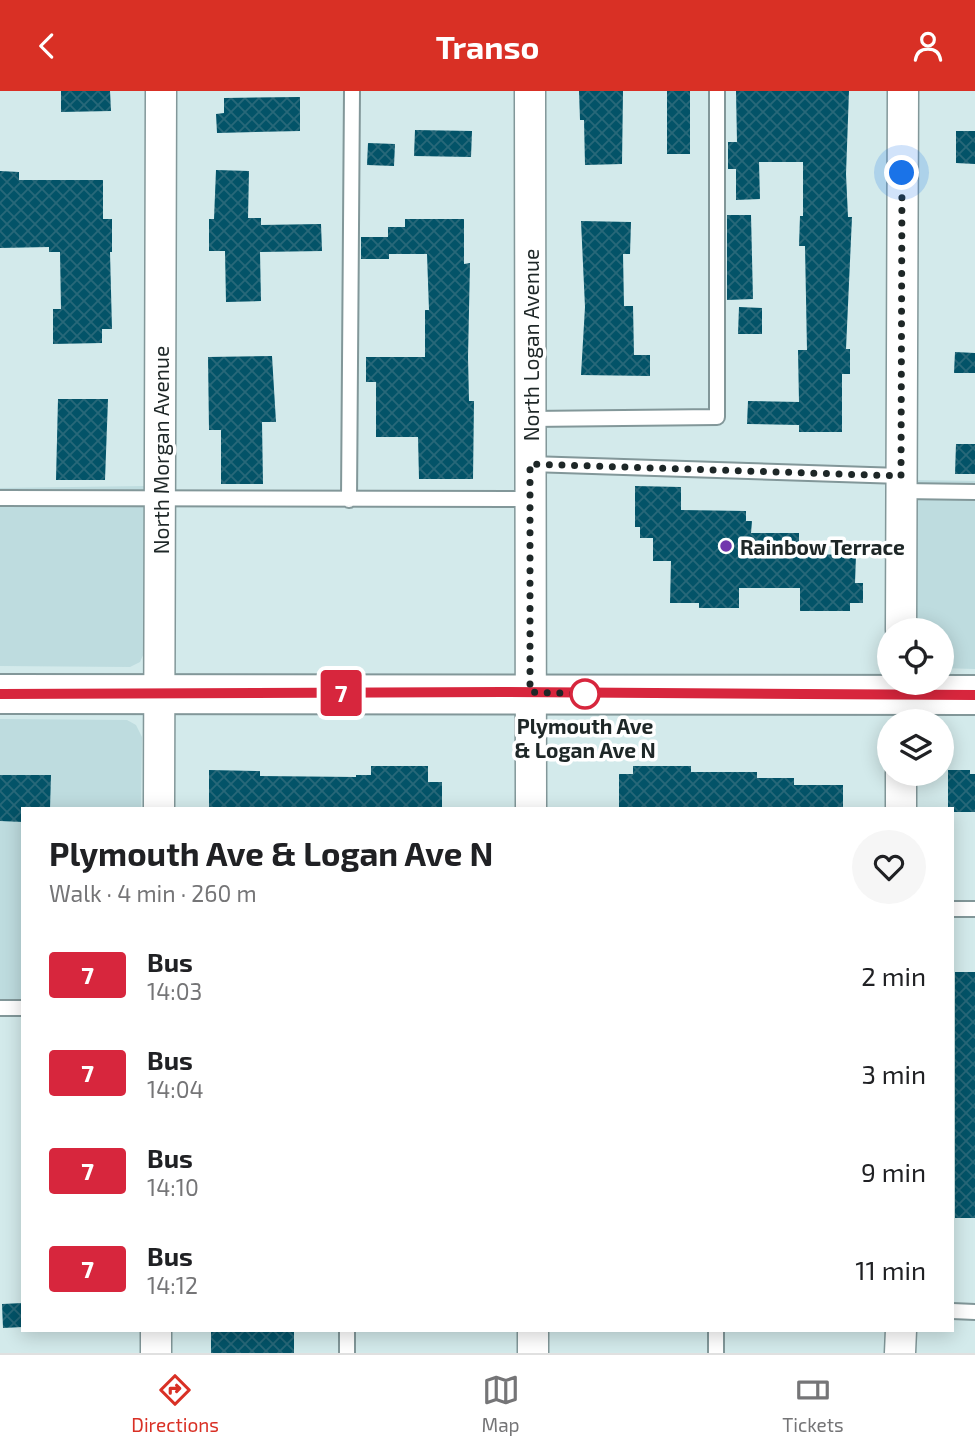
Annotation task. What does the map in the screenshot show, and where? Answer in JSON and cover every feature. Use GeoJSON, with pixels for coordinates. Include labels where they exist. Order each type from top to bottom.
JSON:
{"type":"FeatureCollection","features":[{"type":"Feature","properties":{"kind":"main road"},"geometry":{"type":"LineString","coordinates":[[0,694],[530,692],[900,700],[975,695]]}},
{"type":"Feature","properties":{"kind":"street","name":"North Morgan Avenue"},"geometry":{"type":"LineString","coordinates":[[159,807],[161,91]]}},
{"type":"Feature","properties":{"kind":"street","name":"North Logan Avenue"},"geometry":{"type":"LineString","coordinates":[[530,91],[531,807]]}},
{"type":"Feature","properties":{"kind":"street"},"geometry":{"type":"LineString","coordinates":[[901,618],[903,91]]}},
{"type":"Feature","properties":{"kind":"street"},"geometry":{"type":"LineString","coordinates":[[901,786],[901,807]]}},
{"type":"Feature","properties":{"kind":"street"},"geometry":{"type":"LineString","coordinates":[[156,1332],[156,1353]]}},
{"type":"Feature","properties":{"kind":"street"},"geometry":{"type":"LineString","coordinates":[[533,1332],[534,1353]]}},
{"type":"Feature","properties":{"kind":"street"},"geometry":{"type":"LineString","coordinates":[[900,1353],[901,1332]]}},
{"type":"Feature","properties":{"kind":"lane"},"geometry":{"type":"LineString","coordinates":[[349,500],[352,91]]}},
{"type":"Feature","properties":{"kind":"lane"},"geometry":{"type":"LineString","coordinates":[[530,419],[717,417],[717,91]]}},
{"type":"Feature","properties":{"kind":"lane"},"geometry":{"type":"LineString","coordinates":[[530,464],[901,484],[975,492]]}},
{"type":"Feature","properties":{"kind":"lane"},"geometry":{"type":"LineString","coordinates":[[0,498],[530,499]]}},
{"type":"Feature","properties":{"kind":"lane"},"geometry":{"type":"LineString","coordinates":[[954,909],[975,909]]}},
{"type":"Feature","properties":{"kind":"lane"},"geometry":{"type":"LineString","coordinates":[[0,1008],[21,1008]]}},
{"type":"Feature","properties":{"kind":"lane"},"geometry":{"type":"LineString","coordinates":[[954,1311],[975,1312]]}},
{"type":"Feature","properties":{"kind":"lane"},"geometry":{"type":"LineString","coordinates":[[347,1332],[347,1353]]}},
{"type":"Feature","properties":{"kind":"lane"},"geometry":{"type":"LineString","coordinates":[[716,1332],[716,1353]]}},
{"type":"Feature","properties":{"kind":"shaded area"},"geometry":{"type":"Polygon","coordinates":[[[914,480],[975,481],[975,669],[954,668],[954,618],[913,618],[914,480]]]}},
{"type":"Feature","properties":{"kind":"shaded area"},"geometry":{"type":"Polygon","coordinates":[[[146,486],[144,653],[140,662],[130,667],[0,666],[0,488],[146,486]]]}},
{"type":"Feature","properties":{"kind":"shaded area"},"geometry":{"type":"Polygon","coordinates":[[[0,719],[127,720],[136,725],[142,737],[141,807],[21,807],[21,1002],[0,1002],[0,719]]]}},
{"type":"Feature","properties":{"kind":"building"},"geometry":{"type":"Polygon","coordinates":[[[61,91],[110,91],[111,111],[61,112],[61,91]]]}},
{"type":"Feature","properties":{"kind":"building"},"geometry":{"type":"Polygon","coordinates":[[[579,91],[623,91],[622,164],[585,165],[584,120],[580,120],[579,91]]]}},
{"type":"Feature","properties":{"kind":"building"},"geometry":{"type":"Polygon","coordinates":[[[667,91],[690,91],[690,154],[667,154],[667,91]]]}},
{"type":"Feature","properties":{"kind":"building"},"geometry":{"type":"Polygon","coordinates":[[[736,91],[849,91],[846,174],[848,217],[852,217],[846,349],[850,349],[850,374],[842,374],[842,432],[799,432],[799,425],[747,424],[748,401],[799,402],[798,350],[807,350],[805,246],[799,246],[800,216],[803,216],[803,162],[759,162],[760,199],[736,200],[736,169],[728,169],[728,142],[737,142],[736,91]]]}},
{"type":"Feature","properties":{"kind":"building"},"geometry":{"type":"Polygon","coordinates":[[[300,97],[300,131],[217,133],[216,114],[224,113],[224,98],[300,97]]]}},
{"type":"Feature","properties":{"kind":"building"},"geometry":{"type":"Polygon","coordinates":[[[415,130],[472,131],[471,157],[414,156],[415,130]]]}},
{"type":"Feature","properties":{"kind":"building"},"geometry":{"type":"Polygon","coordinates":[[[956,131],[975,131],[975,164],[956,163],[956,131]]]}},
{"type":"Feature","properties":{"kind":"building"},"geometry":{"type":"Polygon","coordinates":[[[368,143],[395,144],[394,166],[367,165],[368,143]]]}},
{"type":"Feature","properties":{"kind":"building"},"geometry":{"type":"Polygon","coordinates":[[[216,170],[249,171],[248,218],[261,218],[261,225],[321,224],[322,251],[260,252],[261,301],[226,302],[225,251],[209,251],[209,219],[214,219],[216,170]]]}},
{"type":"Feature","properties":{"kind":"building"},"geometry":{"type":"Polygon","coordinates":[[[0,171],[19,172],[19,180],[103,180],[103,219],[112,219],[112,329],[102,329],[102,343],[53,344],[53,309],[61,309],[60,252],[49,252],[49,247],[0,248],[0,171]]]}},
{"type":"Feature","properties":{"kind":"building"},"geometry":{"type":"Polygon","coordinates":[[[727,215],[751,215],[753,299],[727,300],[727,215]]]}},
{"type":"Feature","properties":{"kind":"building"},"geometry":{"type":"Polygon","coordinates":[[[405,219],[464,219],[464,264],[470,263],[468,357],[469,401],[474,401],[473,479],[419,479],[418,437],[376,437],[376,382],[366,382],[366,357],[425,357],[425,310],[429,310],[427,254],[389,254],[389,259],[361,259],[361,237],[388,237],[388,227],[405,227],[405,219]]]}},
{"type":"Feature","properties":{"kind":"building"},"geometry":{"type":"Polygon","coordinates":[[[581,221],[631,222],[630,254],[623,254],[624,306],[633,306],[634,355],[650,355],[650,376],[581,375],[585,307],[581,221]]]}},
{"type":"Feature","properties":{"kind":"building"},"geometry":{"type":"Polygon","coordinates":[[[739,307],[762,308],[762,334],[738,334],[739,307]]]}},
{"type":"Feature","properties":{"kind":"building"},"geometry":{"type":"Polygon","coordinates":[[[955,352],[975,353],[975,373],[954,373],[955,352]]]}},
{"type":"Feature","properties":{"kind":"building"},"geometry":{"type":"Polygon","coordinates":[[[272,356],[276,422],[262,422],[263,484],[221,484],[221,430],[209,430],[208,357],[272,356]]]}},
{"type":"Feature","properties":{"kind":"building"},"geometry":{"type":"Polygon","coordinates":[[[58,399],[108,399],[105,480],[56,480],[58,399]]]}},
{"type":"Feature","properties":{"kind":"building"},"geometry":{"type":"Polygon","coordinates":[[[956,444],[975,444],[975,474],[955,474],[956,444]]]}},
{"type":"Feature","properties":{"kind":"building","name":"Rainbow Terrace"},"geometry":{"type":"Polygon","coordinates":[[[635,486],[681,487],[681,510],[746,511],[746,521],[752,521],[751,533],[799,533],[799,554],[856,555],[855,583],[863,583],[863,603],[850,603],[850,611],[800,611],[800,588],[739,588],[739,608],[699,608],[699,603],[670,603],[671,561],[653,561],[653,538],[640,538],[640,527],[635,527],[635,486]]]}},
{"type":"Feature","properties":{"kind":"building"},"geometry":{"type":"Polygon","coordinates":[[[371,766],[428,766],[428,782],[442,782],[442,807],[209,807],[209,770],[260,771],[260,776],[371,775],[371,766]]]}},
{"type":"Feature","properties":{"kind":"building"},"geometry":{"type":"Polygon","coordinates":[[[633,766],[691,766],[691,772],[757,772],[757,778],[794,778],[794,785],[843,785],[843,807],[619,807],[619,774],[633,774],[633,766]]]}},
{"type":"Feature","properties":{"kind":"building"},"geometry":{"type":"Polygon","coordinates":[[[954,770],[970,770],[970,774],[975,774],[975,812],[954,812],[954,807],[948,807],[948,786],[954,786],[954,770]]]}},
{"type":"Feature","properties":{"kind":"building"},"geometry":{"type":"Polygon","coordinates":[[[0,775],[51,775],[50,807],[21,807],[21,822],[0,821],[0,775]]]}},
{"type":"Feature","properties":{"kind":"building"},"geometry":{"type":"Polygon","coordinates":[[[955,972],[975,972],[975,1218],[955,1218],[955,972]]]}},
{"type":"Feature","properties":{"kind":"building"},"geometry":{"type":"Polygon","coordinates":[[[21,1303],[21,1327],[3,1328],[2,1304],[21,1303]]]}},
{"type":"Feature","properties":{"kind":"building"},"geometry":{"type":"Polygon","coordinates":[[[211,1332],[294,1332],[294,1353],[211,1353],[211,1332]]]}},
{"type":"Feature","properties":{"kind":"bus line","name":"7"},"geometry":{"type":"LineString","coordinates":[[0,694],[503,692],[975,695]]}},
{"type":"Feature","properties":{"kind":"place","name":"Rainbow Terrace"},"geometry":{"type":"Point","coordinates":[726,546]}},
{"type":"Feature","properties":{"kind":"place","name":"Plymouth Ave & Logan Ave N"},"geometry":{"type":"Point","coordinates":[585,694]}},
{"type":"Feature","properties":{"kind":"route"},"geometry":{"type":"LineString","coordinates":[[585,694],[530,692],[530,464],[901,476],[902,173]]}}]}
